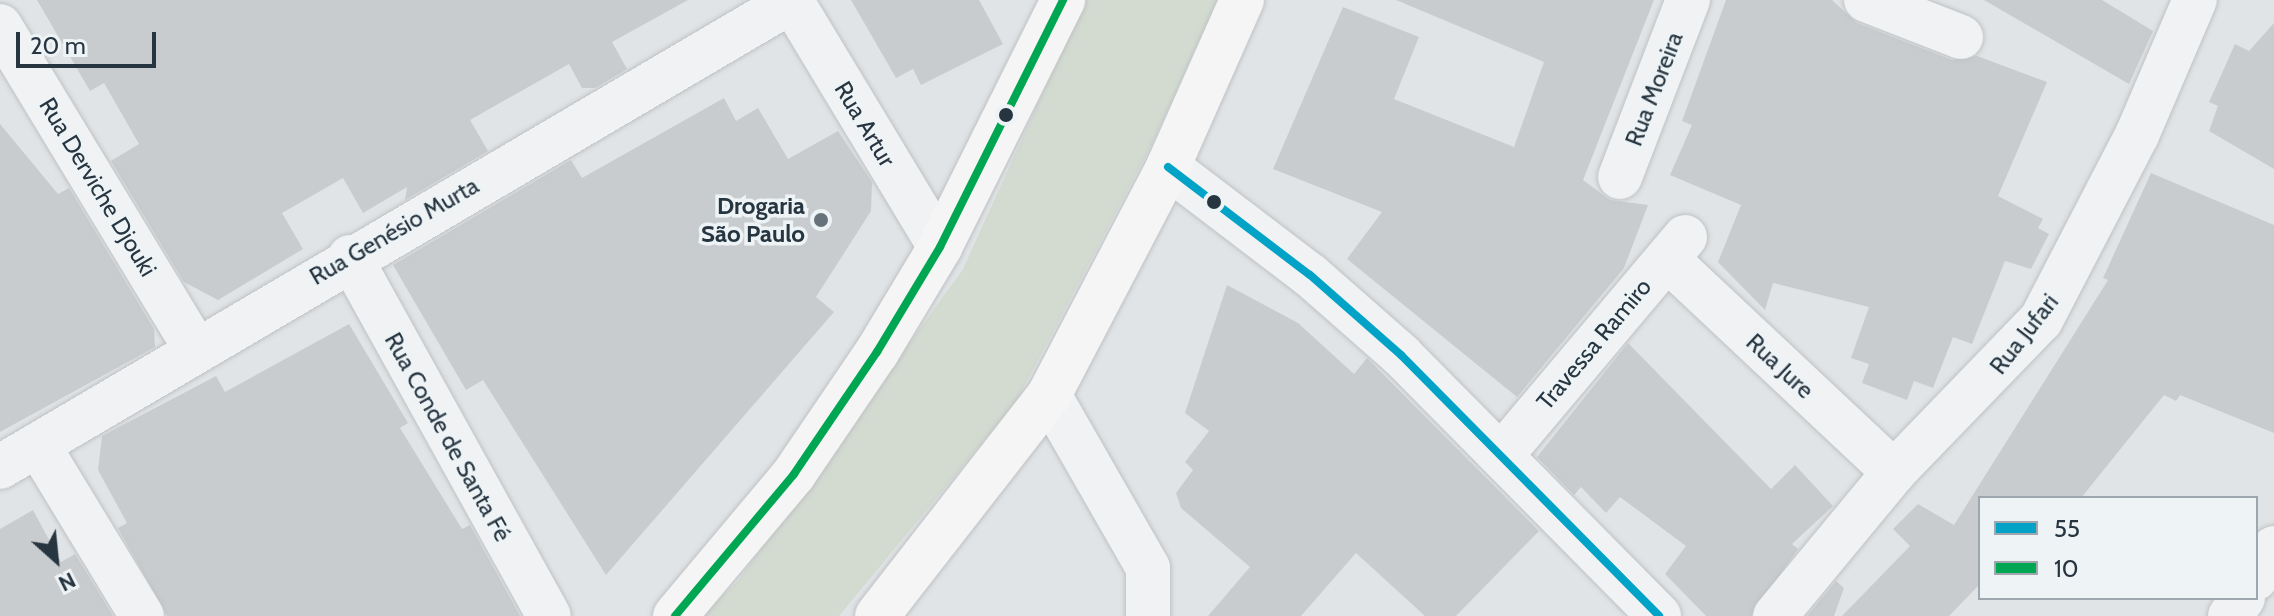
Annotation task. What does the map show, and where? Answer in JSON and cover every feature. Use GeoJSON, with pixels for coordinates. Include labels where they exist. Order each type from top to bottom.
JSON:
{"type":"FeatureCollection","features":[{"type":"Feature","properties":{"kind":"main road"},"geometry":{"type":"LineString","coordinates":[[675,616],[794,474],[940,247],[1063,0]]}},
{"type":"Feature","properties":{"kind":"main road"},"geometry":{"type":"LineString","coordinates":[[877,616],[1049,395],[1168,167],[1242,0]]}},
{"type":"Feature","properties":{"kind":"street","name":"Rua Artur"},"geometry":{"type":"LineString","coordinates":[[791,0],[940,247]]}},
{"type":"Feature","properties":{"kind":"street","name":"Rua Genésio Murta"},"geometry":{"type":"LineString","coordinates":[[0,467],[195,348],[791,0]]}},
{"type":"Feature","properties":{"kind":"street","name":"Rua Moreira"},"geometry":{"type":"LineString","coordinates":[[1620,177],[1688,0]]}},
{"type":"Feature","properties":{"kind":"street"},"geometry":{"type":"LineString","coordinates":[[1866,0],[1961,37]]}},
{"type":"Feature","properties":{"kind":"street","name":"Rua Jufari"},"geometry":{"type":"LineString","coordinates":[[1775,616],[1894,472],[2041,320],[2137,135],[2195,0]]}},
{"type":"Feature","properties":{"kind":"street","name":"Rua Derviche Djouki"},"geometry":{"type":"LineString","coordinates":[[0,26],[195,348]]}},
{"type":"Feature","properties":{"kind":"street"},"geometry":{"type":"LineString","coordinates":[[1168,167],[1310,275],[1504,452],[1659,616]]}},
{"type":"Feature","properties":{"kind":"street","name":"Rua Jure"},"geometry":{"type":"LineString","coordinates":[[1676,248],[1894,472]]}},
{"type":"Feature","properties":{"kind":"street","name":"Travessa Ramiro"},"geometry":{"type":"LineString","coordinates":[[1504,452],[1676,248]]}},
{"type":"Feature","properties":{"kind":"street","name":"Rua Conde de Santa Fé"},"geometry":{"type":"LineString","coordinates":[[350,257],[549,616]]}},
{"type":"Feature","properties":{"kind":"street"},"geometry":{"type":"LineString","coordinates":[[1049,395],[1148,568],[1148,616]]}},
{"type":"Feature","properties":{"kind":"street"},"geometry":{"type":"LineString","coordinates":[[38,445],[142,616]]}},
{"type":"Feature","properties":{"kind":"street"},"geometry":{"type":"LineString","coordinates":[[2258,575],[2274,548]]}},
{"type":"Feature","properties":{"kind":"shaded area"},"geometry":{"type":"Polygon","coordinates":[[[1085,0],[1218,0],[1152,144],[1016,402],[839,616],[701,616],[737,582],[963,269],[1085,0]]]}},
{"type":"Feature","properties":{"kind":"building"},"geometry":{"type":"Polygon","coordinates":[[[37,0],[688,0],[612,42],[627,69],[595,88],[582,88],[569,64],[470,120],[488,151],[405,200],[407,187],[363,213],[343,178],[282,213],[303,249],[218,300],[184,282],[111,161],[139,144],[104,83],[90,91],[37,0]]]}},
{"type":"Feature","properties":{"kind":"building"},"geometry":{"type":"Polygon","coordinates":[[[851,0],[979,0],[1003,44],[921,85],[913,69],[896,78],[851,0]]]}},
{"type":"Feature","properties":{"kind":"building"},"geometry":{"type":"Polygon","coordinates":[[[1396,0],[1654,0],[1583,180],[1610,200],[1648,205],[1624,268],[1517,397],[1347,259],[1382,212],[1273,169],[1343,7],[1419,37],[1394,99],[1514,147],[1544,62],[1396,0]]]}},
{"type":"Feature","properties":{"kind":"building"},"geometry":{"type":"Polygon","coordinates":[[[1726,0],[1832,0],[1857,23],[1952,60],[1977,56],[2047,82],[1998,196],[2043,219],[2038,228],[2049,234],[2031,269],[2005,261],[1972,344],[1953,337],[1933,388],[1914,381],[1907,400],[1862,383],[1869,364],[1851,358],[1869,307],[1773,283],[1765,310],[1718,262],[1741,205],[1670,175],[1692,125],[1682,121],[1726,0]]]}},
{"type":"Feature","properties":{"kind":"building"},"geometry":{"type":"Polygon","coordinates":[[[1984,0],[2102,0],[2153,31],[2129,84],[1984,0]]]}},
{"type":"Feature","properties":{"kind":"building"},"geometry":{"type":"Polygon","coordinates":[[[2274,23],[2274,169],[2209,131],[2218,106],[2209,102],[2235,44],[2249,51],[2274,23]]]}},
{"type":"Feature","properties":{"kind":"building"},"geometry":{"type":"Polygon","coordinates":[[[724,98],[736,121],[758,108],[788,159],[838,131],[872,182],[871,211],[816,297],[834,312],[606,575],[483,380],[466,390],[393,265],[571,160],[582,178],[724,98]]]}},
{"type":"Feature","properties":{"kind":"building"},"geometry":{"type":"Polygon","coordinates":[[[0,124],[58,194],[69,188],[154,329],[155,347],[0,432],[0,124]]]}},
{"type":"Feature","properties":{"kind":"building"},"geometry":{"type":"Polygon","coordinates":[[[2151,173],[2274,225],[2274,433],[2180,395],[2176,401],[2164,395],[2083,496],[1978,496],[1978,586],[1949,616],[1842,616],[1910,546],[1893,529],[1918,504],[1954,525],[2108,280],[2103,278],[2151,173]]]}},
{"type":"Feature","properties":{"kind":"building"},"geometry":{"type":"Polygon","coordinates":[[[1227,285],[1298,323],[1354,374],[1367,358],[1539,531],[1456,616],[1425,616],[1356,553],[1301,616],[1208,616],[1250,567],[1181,508],[1176,493],[1193,470],[1185,462],[1209,431],[1185,413],[1227,285]]]}},
{"type":"Feature","properties":{"kind":"building"},"geometry":{"type":"Polygon","coordinates":[[[349,324],[408,423],[400,428],[462,529],[470,525],[520,616],[167,616],[118,528],[127,523],[98,470],[102,436],[216,376],[225,392],[349,324]]]}},
{"type":"Feature","properties":{"kind":"building"},"geometry":{"type":"Polygon","coordinates":[[[1628,343],[1771,489],[1795,465],[1833,506],[1792,544],[1798,549],[1751,616],[1706,616],[1665,574],[1686,546],[1620,497],[1606,513],[1581,487],[1574,495],[1537,457],[1628,343]]]}},
{"type":"Feature","properties":{"kind":"building"},"geometry":{"type":"Polygon","coordinates":[[[33,510],[61,562],[75,554],[113,616],[0,616],[0,529],[33,510]]]}},
{"type":"Feature","properties":{"kind":"building"},"geometry":{"type":"Polygon","coordinates":[[[1836,581],[1844,588],[1834,616],[1807,616],[1836,581]]]}},
{"type":"Feature","properties":{"kind":"transit line","name":"10"},"geometry":{"type":"LineString","coordinates":[[675,616],[794,474],[877,352],[940,247],[1063,0]]}},
{"type":"Feature","properties":{"kind":"transit line","name":"55"},"geometry":{"type":"LineString","coordinates":[[1168,167],[1310,275],[1401,355],[1659,616]]}},
{"type":"Feature","properties":{"kind":"place","name":"Drogaria São Paulo"},"geometry":{"type":"Point","coordinates":[821,220]}}]}
